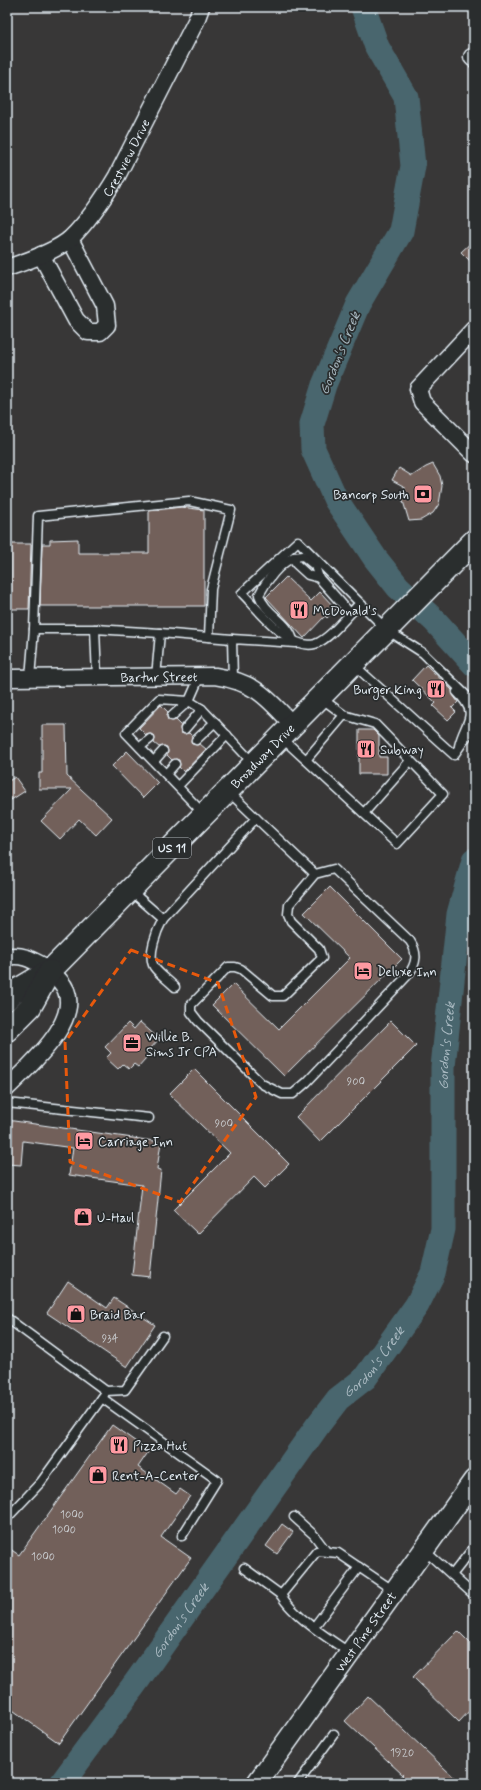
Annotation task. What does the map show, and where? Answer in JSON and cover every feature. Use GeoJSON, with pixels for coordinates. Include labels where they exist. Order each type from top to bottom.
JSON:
{"type":"FeatureCollection","features":[{"type":"Feature","properties":{"kind":"main road","name":"Broadway Drive"},"geometry":{"type":"LineString","coordinates":[[7,999],[14,992],[51,970],[434,582],[471,549]]}},
{"type":"Feature","properties":{"kind":"main road","name":"Broadway Drive"},"geometry":{"type":"LineString","coordinates":[[7,1030],[30,1007],[51,970]]}},
{"type":"Feature","properties":{"kind":"street","name":"Crestview Drive"},"geometry":{"type":"LineString","coordinates":[[7,268],[41,255],[70,239],[104,198],[117,176],[196,21],[201,7]]}},
{"type":"Feature","properties":{"kind":"street"},"geometry":{"type":"LineString","coordinates":[[41,255],[76,320],[88,332],[100,332],[108,325],[105,306],[70,239]]}},
{"type":"Feature","properties":{"kind":"street"},"geometry":{"type":"LineString","coordinates":[[474,329],[418,389],[422,402],[474,454]]}},
{"type":"Feature","properties":{"kind":"street","name":"Bartur Street"},"geometry":{"type":"LineString","coordinates":[[7,678],[200,676],[233,679],[257,690],[273,704],[287,731]]}},
{"type":"Feature","properties":{"kind":"street"},"geometry":{"type":"LineString","coordinates":[[7,957],[14,956],[27,958],[51,970],[66,988],[69,1006],[58,1033],[30,1065],[7,1088]]}},
{"type":"Feature","properties":{"kind":"street","name":"West Pine Street"},"geometry":{"type":"LineString","coordinates":[[257,1783],[474,1480]]}},
{"type":"Feature","properties":{"kind":"lane"},"geometry":{"type":"LineString","coordinates":[[30,678],[34,629],[38,516],[189,501],[230,510],[212,589],[209,637]]}},
{"type":"Feature","properties":{"kind":"lane"},"geometry":{"type":"LineString","coordinates":[[296,642],[283,635],[242,593],[298,541],[360,602],[393,624],[474,703]]}},
{"type":"Feature","properties":{"kind":"lane"},"geometry":{"type":"LineString","coordinates":[[296,642],[291,633],[262,603],[259,595],[263,586],[288,560],[294,557],[296,564],[308,575],[319,578],[350,613]]}},
{"type":"Feature","properties":{"kind":"lane"},"geometry":{"type":"LineString","coordinates":[[34,629],[95,629],[314,644],[322,640],[360,602]]}},
{"type":"Feature","properties":{"kind":"lane"},"geometry":{"type":"LineString","coordinates":[[95,629],[97,677]]}},
{"type":"Feature","properties":{"kind":"lane"},"geometry":{"type":"LineString","coordinates":[[156,677],[160,633]]}},
{"type":"Feature","properties":{"kind":"lane"},"geometry":{"type":"LineString","coordinates":[[232,639],[233,679]]}},
{"type":"Feature","properties":{"kind":"lane"},"geometry":{"type":"LineString","coordinates":[[430,659],[432,668],[463,698],[469,706],[470,720],[462,734],[459,748]]}},
{"type":"Feature","properties":{"kind":"lane"},"geometry":{"type":"LineString","coordinates":[[353,665],[454,755],[474,726]]}},
{"type":"Feature","properties":{"kind":"lane"},"geometry":{"type":"LineString","coordinates":[[172,716],[189,701],[200,676]]}},
{"type":"Feature","properties":{"kind":"lane"},"geometry":{"type":"LineString","coordinates":[[287,731],[306,760],[397,844],[443,794],[375,724],[344,715],[321,698]]}},
{"type":"Feature","properties":{"kind":"lane"},"geometry":{"type":"LineString","coordinates":[[205,815],[126,733],[159,699],[189,701],[202,709],[255,764]]}},
{"type":"Feature","properties":{"kind":"lane"},"geometry":{"type":"LineString","coordinates":[[185,729],[202,709]]}},
{"type":"Feature","properties":{"kind":"lane"},"geometry":{"type":"LineString","coordinates":[[306,760],[344,715]]}},
{"type":"Feature","properties":{"kind":"lane"},"geometry":{"type":"LineString","coordinates":[[196,740],[215,722]]}},
{"type":"Feature","properties":{"kind":"lane"},"geometry":{"type":"LineString","coordinates":[[178,786],[226,735]]}},
{"type":"Feature","properties":{"kind":"lane"},"geometry":{"type":"LineString","coordinates":[[140,747],[150,739]]}},
{"type":"Feature","properties":{"kind":"lane"},"geometry":{"type":"LineString","coordinates":[[154,761],[163,751]]}},
{"type":"Feature","properties":{"kind":"lane"},"geometry":{"type":"LineString","coordinates":[[364,813],[410,761]]}},
{"type":"Feature","properties":{"kind":"lane"},"geometry":{"type":"LineString","coordinates":[[166,774],[175,764]]}},
{"type":"Feature","properties":{"kind":"lane"},"geometry":{"type":"LineString","coordinates":[[228,791],[315,874]]}},
{"type":"Feature","properties":{"kind":"lane"},"geometry":{"type":"LineString","coordinates":[[175,987],[154,966],[152,952],[157,930],[163,919],[256,818]]}},
{"type":"Feature","properties":{"kind":"lane"},"geometry":{"type":"LineString","coordinates":[[334,869],[410,941],[415,948],[416,959],[414,967],[408,975],[307,1082],[293,1094],[282,1094],[262,1084],[198,1022],[191,1012],[191,1005],[228,967],[241,969],[273,996],[283,996],[322,958],[319,949],[291,921],[288,914],[289,906],[315,874],[334,869]]}},
{"type":"Feature","properties":{"kind":"lane"},"geometry":{"type":"LineString","coordinates":[[130,890],[163,919]]}},
{"type":"Feature","properties":{"kind":"lane"},"geometry":{"type":"LineString","coordinates":[[7,1103],[149,1118]]}},
{"type":"Feature","properties":{"kind":"lane"},"geometry":{"type":"LineString","coordinates":[[7,1318],[104,1395],[217,1480],[182,1536]]}},
{"type":"Feature","properties":{"kind":"lane"},"geometry":{"type":"LineString","coordinates":[[7,1518],[41,1482],[104,1395],[125,1390],[163,1336]]}},
{"type":"Feature","properties":{"kind":"lane"},"geometry":{"type":"LineString","coordinates":[[294,1517],[314,1535],[326,1551]]}},
{"type":"Feature","properties":{"kind":"lane"},"geometry":{"type":"LineString","coordinates":[[452,1575],[474,1547]]}},
{"type":"Feature","properties":{"kind":"lane"},"geometry":{"type":"LineString","coordinates":[[424,1550],[474,1595]]}},
{"type":"Feature","properties":{"kind":"lane"},"geometry":{"type":"LineString","coordinates":[[281,1595],[317,1551],[338,1553],[394,1591]]}},
{"type":"Feature","properties":{"kind":"lane"},"geometry":{"type":"LineString","coordinates":[[314,1627],[359,1567]]}},
{"type":"Feature","properties":{"kind":"lane"},"geometry":{"type":"LineString","coordinates":[[244,1568],[281,1595],[286,1603],[314,1627],[350,1653]]}},
{"type":"Feature","properties":{"kind":"lane"},"geometry":{"type":"LineString","coordinates":[[298,1783],[334,1734]]}},
{"type":"Feature","properties":{"kind":"highlighted area"},"geometry":{"type":"Polygon","coordinates":[[[131,950],[218,983],[256,1097],[180,1202],[70,1162],[65,1042],[131,950]]]}},
{"type":"Feature","properties":{"kind":"building"},"geometry":{"type":"Polygon","coordinates":[[[474,240],[474,265],[461,252],[474,240]]]}},
{"type":"Feature","properties":{"kind":"building","name":"Bancorp South"},"geometry":{"type":"Polygon","coordinates":[[[433,464],[440,476],[442,486],[439,504],[433,513],[421,520],[409,521],[403,501],[405,487],[392,480],[399,468],[412,476],[433,464]]]}},
{"type":"Feature","properties":{"kind":"building"},"geometry":{"type":"Polygon","coordinates":[[[181,507],[204,510],[204,606],[40,606],[42,544],[50,544],[50,540],[78,539],[78,553],[149,553],[149,511],[181,507]]]}},
{"type":"Feature","properties":{"kind":"building"},"geometry":{"type":"Polygon","coordinates":[[[10,544],[31,544],[29,609],[11,609],[10,544]]]}},
{"type":"Feature","properties":{"kind":"building","name":"McDonald's"},"geometry":{"type":"Polygon","coordinates":[[[286,577],[311,601],[320,592],[336,609],[327,618],[325,616],[304,638],[266,597],[286,577]]]}},
{"type":"Feature","properties":{"kind":"building","name":"Burger King"},"geometry":{"type":"Polygon","coordinates":[[[426,665],[452,690],[453,695],[458,702],[452,708],[456,712],[448,720],[433,706],[436,703],[412,680],[426,665]]]}},
{"type":"Feature","properties":{"kind":"building"},"geometry":{"type":"Polygon","coordinates":[[[161,705],[168,712],[168,720],[176,720],[181,725],[181,733],[189,733],[192,736],[192,744],[200,744],[206,749],[184,772],[179,767],[179,760],[172,760],[167,755],[167,747],[159,747],[154,743],[154,735],[146,735],[139,728],[161,705]]]}},
{"type":"Feature","properties":{"kind":"building"},"geometry":{"type":"Polygon","coordinates":[[[42,725],[66,725],[67,776],[112,818],[96,835],[79,819],[60,839],[41,821],[72,789],[39,789],[39,773],[42,773],[42,725]]]}},
{"type":"Feature","properties":{"kind":"building"},"geometry":{"type":"Polygon","coordinates":[[[359,730],[373,730],[379,736],[379,757],[387,757],[387,774],[359,774],[359,730]]]}},
{"type":"Feature","properties":{"kind":"building"},"geometry":{"type":"Polygon","coordinates":[[[127,751],[158,783],[143,798],[112,766],[127,751]]]}},
{"type":"Feature","properties":{"kind":"building"},"geometry":{"type":"Polygon","coordinates":[[[15,777],[25,791],[11,800],[7,794],[7,782],[15,777]]]}},
{"type":"Feature","properties":{"kind":"building","name":"Deluxe Inn"},"geometry":{"type":"Polygon","coordinates":[[[330,887],[402,959],[284,1076],[212,1005],[233,984],[279,1029],[350,958],[304,913],[330,887]]]}},
{"type":"Feature","properties":{"kind":"building"},"geometry":{"type":"Polygon","coordinates":[[[391,1021],[416,1046],[320,1142],[296,1117],[391,1021]]]}},
{"type":"Feature","properties":{"kind":"building","name":"Willie B. Sims Jr CPA"},"geometry":{"type":"Polygon","coordinates":[[[140,1022],[159,1039],[151,1048],[153,1050],[138,1067],[134,1064],[129,1069],[123,1064],[118,1069],[106,1058],[111,1053],[105,1047],[128,1023],[134,1029],[140,1022]]]}},
{"type":"Feature","properties":{"kind":"building"},"geometry":{"type":"Polygon","coordinates":[[[194,1069],[289,1164],[265,1188],[254,1177],[198,1234],[173,1210],[230,1153],[169,1094],[194,1069]]]}},
{"type":"Feature","properties":{"kind":"building"},"geometry":{"type":"Polygon","coordinates":[[[7,1120],[161,1142],[157,1169],[161,1170],[150,1277],[132,1275],[142,1185],[69,1175],[73,1148],[23,1141],[21,1165],[7,1164],[7,1120]]]}},
{"type":"Feature","properties":{"kind":"building"},"geometry":{"type":"Polygon","coordinates":[[[68,1281],[107,1308],[114,1298],[155,1325],[127,1367],[47,1313],[68,1281]]]}},
{"type":"Feature","properties":{"kind":"building"},"geometry":{"type":"Polygon","coordinates":[[[112,1425],[149,1451],[138,1467],[176,1494],[180,1489],[190,1496],[161,1537],[191,1558],[59,1743],[7,1706],[7,1547],[19,1555],[112,1425]]]}},
{"type":"Feature","properties":{"kind":"building"},"geometry":{"type":"Polygon","coordinates":[[[282,1524],[293,1532],[277,1554],[266,1546],[282,1524]]]}},
{"type":"Feature","properties":{"kind":"building"},"geometry":{"type":"Polygon","coordinates":[[[458,1631],[474,1647],[474,1706],[459,1722],[413,1677],[458,1631]]]}},
{"type":"Feature","properties":{"kind":"building"},"geometry":{"type":"Polygon","coordinates":[[[368,1696],[460,1783],[394,1783],[403,1775],[345,1721],[368,1696]]]}},
{"type":"Feature","properties":{"kind":"waterway","name":"Gordon's Creek"},"geometry":{"type":"LineString","coordinates":[[363,7],[377,47],[406,97],[413,166],[401,231],[358,304],[324,385],[312,424],[313,449],[336,500],[375,558],[398,587],[435,621],[474,664]]}},
{"type":"Feature","properties":{"kind":"waterway","name":"Gordon's Creek"},"geometry":{"type":"LineString","coordinates":[[62,1783],[137,1681],[318,1425],[338,1399],[365,1378],[417,1305],[433,1273],[443,1229],[443,1067],[459,914],[474,860]]}},
{"type":"Feature","properties":{"kind":"place","name":"Bancorp South"},"geometry":{"type":"Point","coordinates":[423,494]}},
{"type":"Feature","properties":{"kind":"place","name":"McDonald's"},"geometry":{"type":"Point","coordinates":[299,610]}},
{"type":"Feature","properties":{"kind":"place","name":"Burger King"},"geometry":{"type":"Point","coordinates":[436,689]}},
{"type":"Feature","properties":{"kind":"place","name":"Subway"},"geometry":{"type":"Point","coordinates":[366,749]}},
{"type":"Feature","properties":{"kind":"place","name":"Deluxe Inn"},"geometry":{"type":"Point","coordinates":[363,971]}},
{"type":"Feature","properties":{"kind":"place","name":"Willie B. Sims Jr CPA"},"geometry":{"type":"Point","coordinates":[132,1043]}},
{"type":"Feature","properties":{"kind":"place","name":"Carriage Inn"},"geometry":{"type":"Point","coordinates":[84,1141]}},
{"type":"Feature","properties":{"kind":"place","name":"U-Haul"},"geometry":{"type":"Point","coordinates":[83,1217]}},
{"type":"Feature","properties":{"kind":"place","name":"Braid Bar"},"geometry":{"type":"Point","coordinates":[76,1314]}},
{"type":"Feature","properties":{"kind":"place","name":"Pizza Hut"},"geometry":{"type":"Point","coordinates":[119,1445]}},
{"type":"Feature","properties":{"kind":"place","name":"Rent-A-Center"},"geometry":{"type":"Point","coordinates":[98,1475]}}]}
